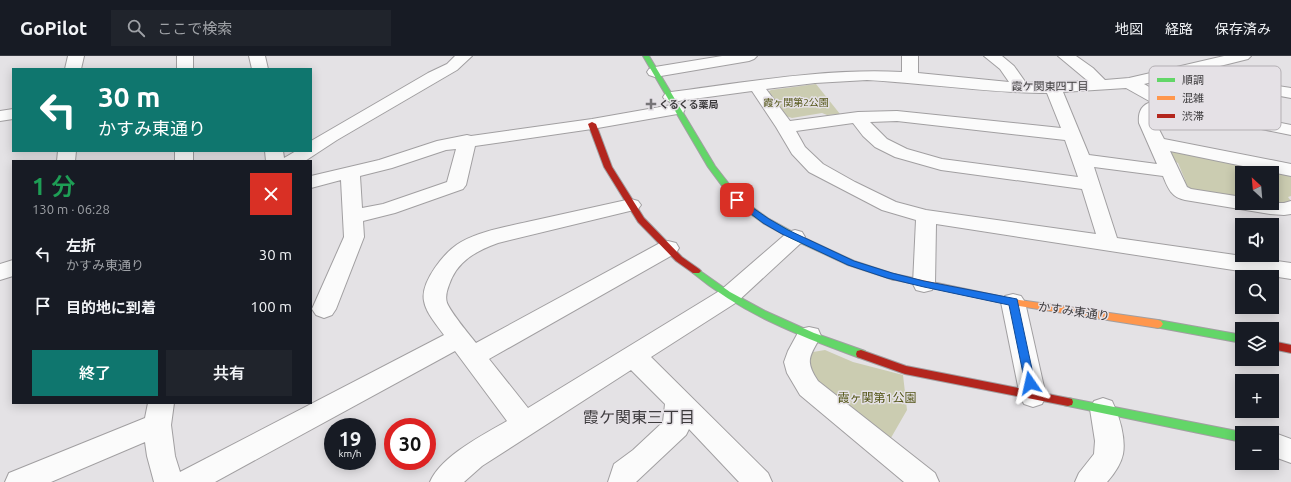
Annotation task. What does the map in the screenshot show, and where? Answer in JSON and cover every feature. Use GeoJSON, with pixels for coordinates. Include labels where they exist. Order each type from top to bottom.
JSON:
{"type":"FeatureCollection","features":[{"type":"Feature","properties":{"kind":"street"},"geometry":{"type":"LineString","coordinates":[[73,68],[76,56]]}},
{"type":"Feature","properties":{"kind":"street"},"geometry":{"type":"LineString","coordinates":[[185,56],[185,68]]}},
{"type":"Feature","properties":{"kind":"street"},"geometry":{"type":"LineString","coordinates":[[257,56],[260,68]]}},
{"type":"Feature","properties":{"kind":"street"},"geometry":{"type":"LineString","coordinates":[[312,149],[331,136],[452,67],[464,56]]}},
{"type":"Feature","properties":{"kind":"street","name":"かすみ東通り"},"geometry":{"type":"LineString","coordinates":[[646,56],[712,167],[737,200],[766,221],[795,237],[851,263],[890,276],[924,284],[1014,302],[1092,313],[1235,338]]}},
{"type":"Feature","properties":{"kind":"street"},"geometry":{"type":"LineString","coordinates":[[655,72],[750,56]]}},
{"type":"Feature","properties":{"kind":"street"},"geometry":{"type":"LineString","coordinates":[[910,56],[910,77]]}},
{"type":"Feature","properties":{"kind":"street"},"geometry":{"type":"LineString","coordinates":[[992,56],[1003,62],[1009,68],[1021,88]]}},
{"type":"Feature","properties":{"kind":"street"},"geometry":{"type":"LineString","coordinates":[[1066,56],[1086,71],[1101,85]]}},
{"type":"Feature","properties":{"kind":"street"},"geometry":{"type":"LineString","coordinates":[[1201,66],[1243,56]]}},
{"type":"Feature","properties":{"kind":"street"},"geometry":{"type":"LineString","coordinates":[[312,182],[350,174],[443,145],[467,140],[592,124],[674,103],[756,86],[838,76],[867,75],[910,77],[1021,88],[1101,85],[1129,82],[1149,78]]}},
{"type":"Feature","properties":{"kind":"street"},"geometry":{"type":"LineString","coordinates":[[1129,82],[1149,93]]}},
{"type":"Feature","properties":{"kind":"street"},"geometry":{"type":"LineString","coordinates":[[756,86],[785,127],[798,150],[816,168],[889,206],[926,216],[1291,272]]}},
{"type":"Feature","properties":{"kind":"street"},"geometry":{"type":"LineString","coordinates":[[1053,88],[1082,160],[1109,244]]}},
{"type":"Feature","properties":{"kind":"street"},"geometry":{"type":"LineString","coordinates":[[1281,92],[1291,93]]}},
{"type":"Feature","properties":{"kind":"street"},"geometry":{"type":"LineString","coordinates":[[1149,110],[1146,115],[1149,125]]}},
{"type":"Feature","properties":{"kind":"street"},"geometry":{"type":"LineString","coordinates":[[0,116],[12,114]]}},
{"type":"Feature","properties":{"kind":"street"},"geometry":{"type":"LineString","coordinates":[[785,127],[858,116],[897,116],[1072,135]]}},
{"type":"Feature","properties":{"kind":"street"},"geometry":{"type":"LineString","coordinates":[[858,116],[869,132],[881,143],[901,153],[941,164],[1089,184]]}},
{"type":"Feature","properties":{"kind":"street"},"geometry":{"type":"LineString","coordinates":[[592,124],[608,167],[641,220],[679,259],[729,296],[750,308],[809,336],[905,370],[1235,436]]}},
{"type":"Feature","properties":{"kind":"street"},"geometry":{"type":"LineString","coordinates":[[1281,128],[1291,130]]}},
{"type":"Feature","properties":{"kind":"street"},"geometry":{"type":"LineString","coordinates":[[1152,130],[1179,190],[1185,194],[1270,208],[1284,209],[1291,207]]}},
{"type":"Feature","properties":{"kind":"street"},"geometry":{"type":"LineString","coordinates":[[353,217],[388,210],[456,185],[467,140]]}},
{"type":"Feature","properties":{"kind":"street"},"geometry":{"type":"LineString","coordinates":[[1158,143],[1291,170]]}},
{"type":"Feature","properties":{"kind":"street"},"geometry":{"type":"LineString","coordinates":[[293,160],[307,152]]}},
{"type":"Feature","properties":{"kind":"street"},"geometry":{"type":"LineString","coordinates":[[1082,160],[1170,171]]}},
{"type":"Feature","properties":{"kind":"street"},"geometry":{"type":"LineString","coordinates":[[324,308],[354,237],[350,174]]}},
{"type":"Feature","properties":{"kind":"street"},"geometry":{"type":"LineString","coordinates":[[525,424],[466,347],[435,300],[437,286],[442,274],[460,252],[471,245],[492,237],[631,205]]}},
{"type":"Feature","properties":{"kind":"street"},"geometry":{"type":"LineString","coordinates":[[924,284],[926,216]]}},
{"type":"Feature","properties":{"kind":"street"},"geometry":{"type":"LineString","coordinates":[[444,482],[472,457],[729,296],[795,237]]}},
{"type":"Feature","properties":{"kind":"street"},"geometry":{"type":"LineString","coordinates":[[188,482],[466,347],[576,300],[668,248]]}},
{"type":"Feature","properties":{"kind":"street"},"geometry":{"type":"LineString","coordinates":[[0,272],[12,268]]}},
{"type":"Feature","properties":{"kind":"street"},"geometry":{"type":"LineString","coordinates":[[1014,302],[1033,396]]}},
{"type":"Feature","properties":{"kind":"street"},"geometry":{"type":"LineString","coordinates":[[809,336],[797,356],[796,366],[799,374],[809,388],[925,482]]}},
{"type":"Feature","properties":{"kind":"street"},"geometry":{"type":"LineString","coordinates":[[1279,346],[1291,348]]}},
{"type":"Feature","properties":{"kind":"street"},"geometry":{"type":"LineString","coordinates":[[633,356],[758,482]]}},
{"type":"Feature","properties":{"kind":"street"},"geometry":{"type":"LineString","coordinates":[[622,482],[624,473],[643,459],[676,427],[678,400]]}},
{"type":"Feature","properties":{"kind":"street"},"geometry":{"type":"LineString","coordinates":[[1089,482],[1107,459],[1109,450],[1103,409]]}},
{"type":"Feature","properties":{"kind":"street"},"geometry":{"type":"LineString","coordinates":[[19,482],[159,414],[161,456],[168,482]]}},
{"type":"Feature","properties":{"kind":"street"},"geometry":{"type":"LineString","coordinates":[[1279,447],[1291,451]]}},
{"type":"Feature","properties":{"kind":"green space","name":"霞ヶ関第2公園"},"geometry":{"type":"Polygon","coordinates":[[[816,84],[840,114],[827,115],[822,113],[792,118],[786,116],[768,92],[771,90],[816,84]]]}},
{"type":"Feature","properties":{"kind":"green space"},"geometry":{"type":"Polygon","coordinates":[[[1177,150],[1260,166],[1235,166],[1235,196],[1204,191],[1188,191],[1180,181],[1185,180],[1178,163],[1171,160],[1169,152],[1177,150]]]}},
{"type":"Feature","properties":{"kind":"green space"},"geometry":{"type":"Polygon","coordinates":[[[1279,170],[1291,172],[1291,196],[1288,197],[1291,201],[1279,203],[1279,170]]]}},
{"type":"Feature","properties":{"kind":"green space","name":"霞ヶ関第1公園"},"geometry":{"type":"Polygon","coordinates":[[[825,350],[853,362],[903,375],[907,410],[888,443],[817,385],[806,356],[813,352],[825,350]]]}},
{"type":"Feature","properties":{"kind":"traffic: fast"},"geometry":{"type":"LineString","coordinates":[[646,56],[712,167],[737,200],[766,221],[795,237],[851,263],[894,277]]}},
{"type":"Feature","properties":{"kind":"traffic: fast"},"geometry":{"type":"LineString","coordinates":[[696,271],[713,285],[746,306],[811,335],[861,354]]}},
{"type":"Feature","properties":{"kind":"traffic: fast"},"geometry":{"type":"LineString","coordinates":[[1158,324],[1235,338]]}},
{"type":"Feature","properties":{"kind":"traffic: fast"},"geometry":{"type":"LineString","coordinates":[[1068,402],[1235,436]]}},
{"type":"Feature","properties":{"kind":"traffic: slow"},"geometry":{"type":"LineString","coordinates":[[894,277],[1013,302],[1158,324]]}},
{"type":"Feature","properties":{"kind":"traffic: jam"},"geometry":{"type":"LineString","coordinates":[[592,124],[608,167],[641,220],[679,259],[696,271]]}},
{"type":"Feature","properties":{"kind":"traffic: jam"},"geometry":{"type":"LineString","coordinates":[[1279,346],[1291,349]]}},
{"type":"Feature","properties":{"kind":"traffic: jam"},"geometry":{"type":"LineString","coordinates":[[861,354],[905,370],[1068,402]]}},
{"type":"Feature","properties":{"kind":"place","name":"くるくる薬局"},"geometry":{"type":"Point","coordinates":[651,104]}},
{"type":"Feature","properties":{"kind":"district","name":"霞ケ関東四丁目"},"geometry":{"type":"Point","coordinates":[1050,86]}},
{"type":"Feature","properties":{"kind":"district","name":"霞ケ関東三丁目"},"geometry":{"type":"Point","coordinates":[639,417]}},
{"type":"Feature","properties":{"kind":"route"},"geometry":{"type":"LineString","coordinates":[[737,200],[766,221],[785,232],[851,263],[890,276],[1014,302],[1030,383]]}}]}
